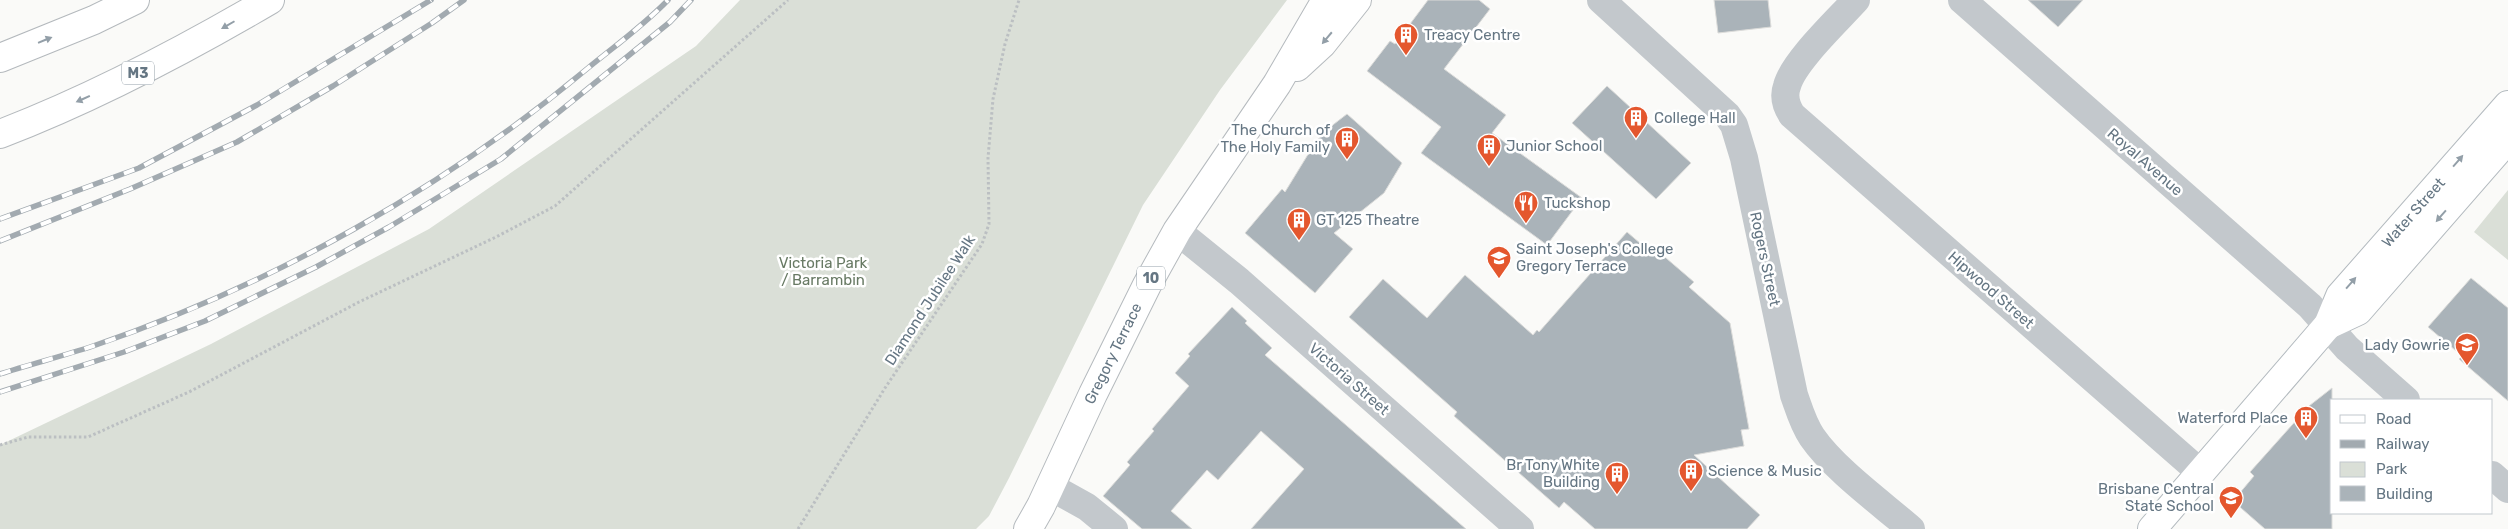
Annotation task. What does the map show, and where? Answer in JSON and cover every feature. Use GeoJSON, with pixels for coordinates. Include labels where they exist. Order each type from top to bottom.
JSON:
{"type":"FeatureCollection","features":[{"type":"Feature","properties":{"kind":"main road"},"geometry":{"type":"LineString","coordinates":[[0,58],[94,20],[135,0]]}},
{"type":"Feature","properties":{"kind":"main road","name":"M3"},"geometry":{"type":"LineString","coordinates":[[0,134],[107,88],[212,34],[270,0]]}},
{"type":"Feature","properties":{"kind":"main road","name":"Gregory Terrace"},"geometry":{"type":"LineString","coordinates":[[1028,529],[1051,486],[1126,327],[1177,231],[1277,84],[1326,0]]}},
{"type":"Feature","properties":{"kind":"main road","name":"Gregory Terrace"},"geometry":{"type":"LineString","coordinates":[[1277,84],[1322,44],[1357,0]]}},
{"type":"Feature","properties":{"kind":"main road","name":"Water Street"},"geometry":{"type":"LineString","coordinates":[[2152,529],[2328,325],[2340,296],[2508,104]]}},
{"type":"Feature","properties":{"kind":"main road","name":"Water Street"},"geometry":{"type":"LineString","coordinates":[[2328,325],[2358,311],[2508,140]]}},
{"type":"Feature","properties":{"kind":"street","name":"Rogers Street"},"geometry":{"type":"LineString","coordinates":[[1601,0],[1711,98],[1734,125],[1744,158],[1794,395],[1805,426],[1814,439],[1842,468],[1912,529]]}},
{"type":"Feature","properties":{"kind":"street","name":"Hipwood Street"},"geometry":{"type":"LineString","coordinates":[[1856,0],[1790,76],[1785,93],[1786,103],[1800,123],[2201,473]]}},
{"type":"Feature","properties":{"kind":"street","name":"Royal Avenue"},"geometry":{"type":"LineString","coordinates":[[1962,0],[2310,306],[2347,348],[2405,399]]}},
{"type":"Feature","properties":{"kind":"street","name":"Victoria Street"},"geometry":{"type":"LineString","coordinates":[[1177,231],[1246,288],[1520,529]]}},
{"type":"Feature","properties":{"kind":"street"},"geometry":{"type":"LineString","coordinates":[[2493,476],[2508,489]]}},
{"type":"Feature","properties":{"kind":"street"},"geometry":{"type":"LineString","coordinates":[[1051,486],[1088,507],[1114,529]]}},
{"type":"Feature","properties":{"kind":"path"},"geometry":{"type":"LineString","coordinates":[[0,445],[28,437],[88,437],[189,392],[359,302],[496,237],[555,206],[788,0]]}},
{"type":"Feature","properties":{"kind":"path","name":"Diamond Jubilee Walk"},"geometry":{"type":"LineString","coordinates":[[798,529],[885,388],[982,244],[989,224],[988,167],[993,99],[1005,44],[1020,0]]}},
{"type":"Feature","properties":{"kind":"green space","name":"Victoria Park / Barrambin"},"geometry":{"type":"Polygon","coordinates":[[[740,0],[1287,0],[1220,90],[1143,205],[1009,478],[989,516],[976,529],[0,529],[0,445],[211,344],[429,229],[696,46],[740,0]]]}},
{"type":"Feature","properties":{"kind":"green space"},"geometry":{"type":"Polygon","coordinates":[[[2508,190],[2508,260],[2474,232],[2508,190]]]}},
{"type":"Feature","properties":{"kind":"building"},"geometry":{"type":"Polygon","coordinates":[[[1428,0],[1479,0],[1490,9],[1444,69],[1506,115],[1492,133],[1582,198],[1547,245],[1421,153],[1441,127],[1367,71],[1390,41],[1395,44],[1428,0]]]}},
{"type":"Feature","properties":{"kind":"building"},"geometry":{"type":"Polygon","coordinates":[[[1714,0],[1768,0],[1771,27],[1718,33],[1714,0]]]}},
{"type":"Feature","properties":{"kind":"building"},"geometry":{"type":"Polygon","coordinates":[[[2028,0],[2083,0],[2058,27],[2028,0]]]}},
{"type":"Feature","properties":{"kind":"building","name":"College Hall"},"geometry":{"type":"Polygon","coordinates":[[[1607,86],[1691,163],[1656,199],[1572,123],[1607,86]]]}},
{"type":"Feature","properties":{"kind":"building"},"geometry":{"type":"Polygon","coordinates":[[[1347,114],[1402,163],[1384,193],[1334,233],[1353,249],[1315,293],[1245,233],[1282,189],[1285,192],[1315,143],[1325,131],[1347,114]]]}},
{"type":"Feature","properties":{"kind":"building"},"geometry":{"type":"Polygon","coordinates":[[[1627,232],[1655,256],[1659,252],[1694,282],[1689,287],[1730,323],[1749,429],[1741,430],[1744,446],[1694,455],[1760,515],[1747,529],[1595,529],[1564,502],[1559,508],[1454,416],[1457,412],[1349,317],[1383,279],[1427,318],[1465,275],[1533,335],[1537,330],[1539,332],[1627,232]]]}},
{"type":"Feature","properties":{"kind":"building"},"geometry":{"type":"Polygon","coordinates":[[[2471,278],[2508,308],[2508,401],[2459,359],[2462,356],[2428,327],[2471,278]]]}},
{"type":"Feature","properties":{"kind":"building"},"geometry":{"type":"Polygon","coordinates":[[[1232,307],[1247,321],[1245,323],[1272,348],[1265,355],[1466,529],[1251,529],[1304,469],[1261,431],[1218,480],[1207,470],[1171,511],[1192,529],[1142,529],[1103,496],[1130,465],[1127,462],[1154,431],[1152,429],[1189,386],[1175,373],[1190,356],[1188,354],[1232,307]]]}},
{"type":"Feature","properties":{"kind":"building","name":"Waterford Place"},"geometry":{"type":"Polygon","coordinates":[[[2332,388],[2332,399],[2330,399],[2330,514],[2332,514],[2332,529],[2265,529],[2233,501],[2254,476],[2250,472],[2309,406],[2332,388]]]}},
{"type":"Feature","properties":{"kind":"railway"},"geometry":{"type":"LineString","coordinates":[[0,219],[139,168],[257,105],[431,0]]}},
{"type":"Feature","properties":{"kind":"railway"},"geometry":{"type":"LineString","coordinates":[[0,241],[130,189],[237,142],[333,86],[432,23],[464,0]]}},
{"type":"Feature","properties":{"kind":"railway"},"geometry":{"type":"LineString","coordinates":[[0,374],[93,346],[160,322],[225,294],[353,230],[475,154],[532,112],[629,35],[668,0]]}},
{"type":"Feature","properties":{"kind":"railway"},"geometry":{"type":"LineString","coordinates":[[0,392],[124,352],[205,321],[316,267],[389,227],[501,159],[670,22],[691,0]]}},
{"type":"Feature","properties":{"kind":"place","name":"Treacy Centre"},"geometry":{"type":"Point","coordinates":[1406,56]}},
{"type":"Feature","properties":{"kind":"place","name":"College Hall"},"geometry":{"type":"Point","coordinates":[1636,139]}},
{"type":"Feature","properties":{"kind":"place","name":"The Church of The Holy Family"},"geometry":{"type":"Point","coordinates":[1347,160]}},
{"type":"Feature","properties":{"kind":"place","name":"Junior School"},"geometry":{"type":"Point","coordinates":[1489,167]}},
{"type":"Feature","properties":{"kind":"place","name":"Tuckshop"},"geometry":{"type":"Point","coordinates":[1526,224]}},
{"type":"Feature","properties":{"kind":"place","name":"GT 125 Theatre"},"geometry":{"type":"Point","coordinates":[1299,241]}},
{"type":"Feature","properties":{"kind":"place","name":"Saint Joseph's College Gregory Terrace"},"geometry":{"type":"Point","coordinates":[1499,279]}},
{"type":"Feature","properties":{"kind":"place","name":"Lady Gowrie"},"geometry":{"type":"Point","coordinates":[2467,366]}},
{"type":"Feature","properties":{"kind":"place","name":"Waterford Place"},"geometry":{"type":"Point","coordinates":[2306,439]}},
{"type":"Feature","properties":{"kind":"place","name":"Science & Music"},"geometry":{"type":"Point","coordinates":[1691,492]}},
{"type":"Feature","properties":{"kind":"place","name":"Br Tony White Building"},"geometry":{"type":"Point","coordinates":[1617,495]}},
{"type":"Feature","properties":{"kind":"place","name":"Brisbane Central State School"},"geometry":{"type":"Point","coordinates":[2231,519]}}]}
